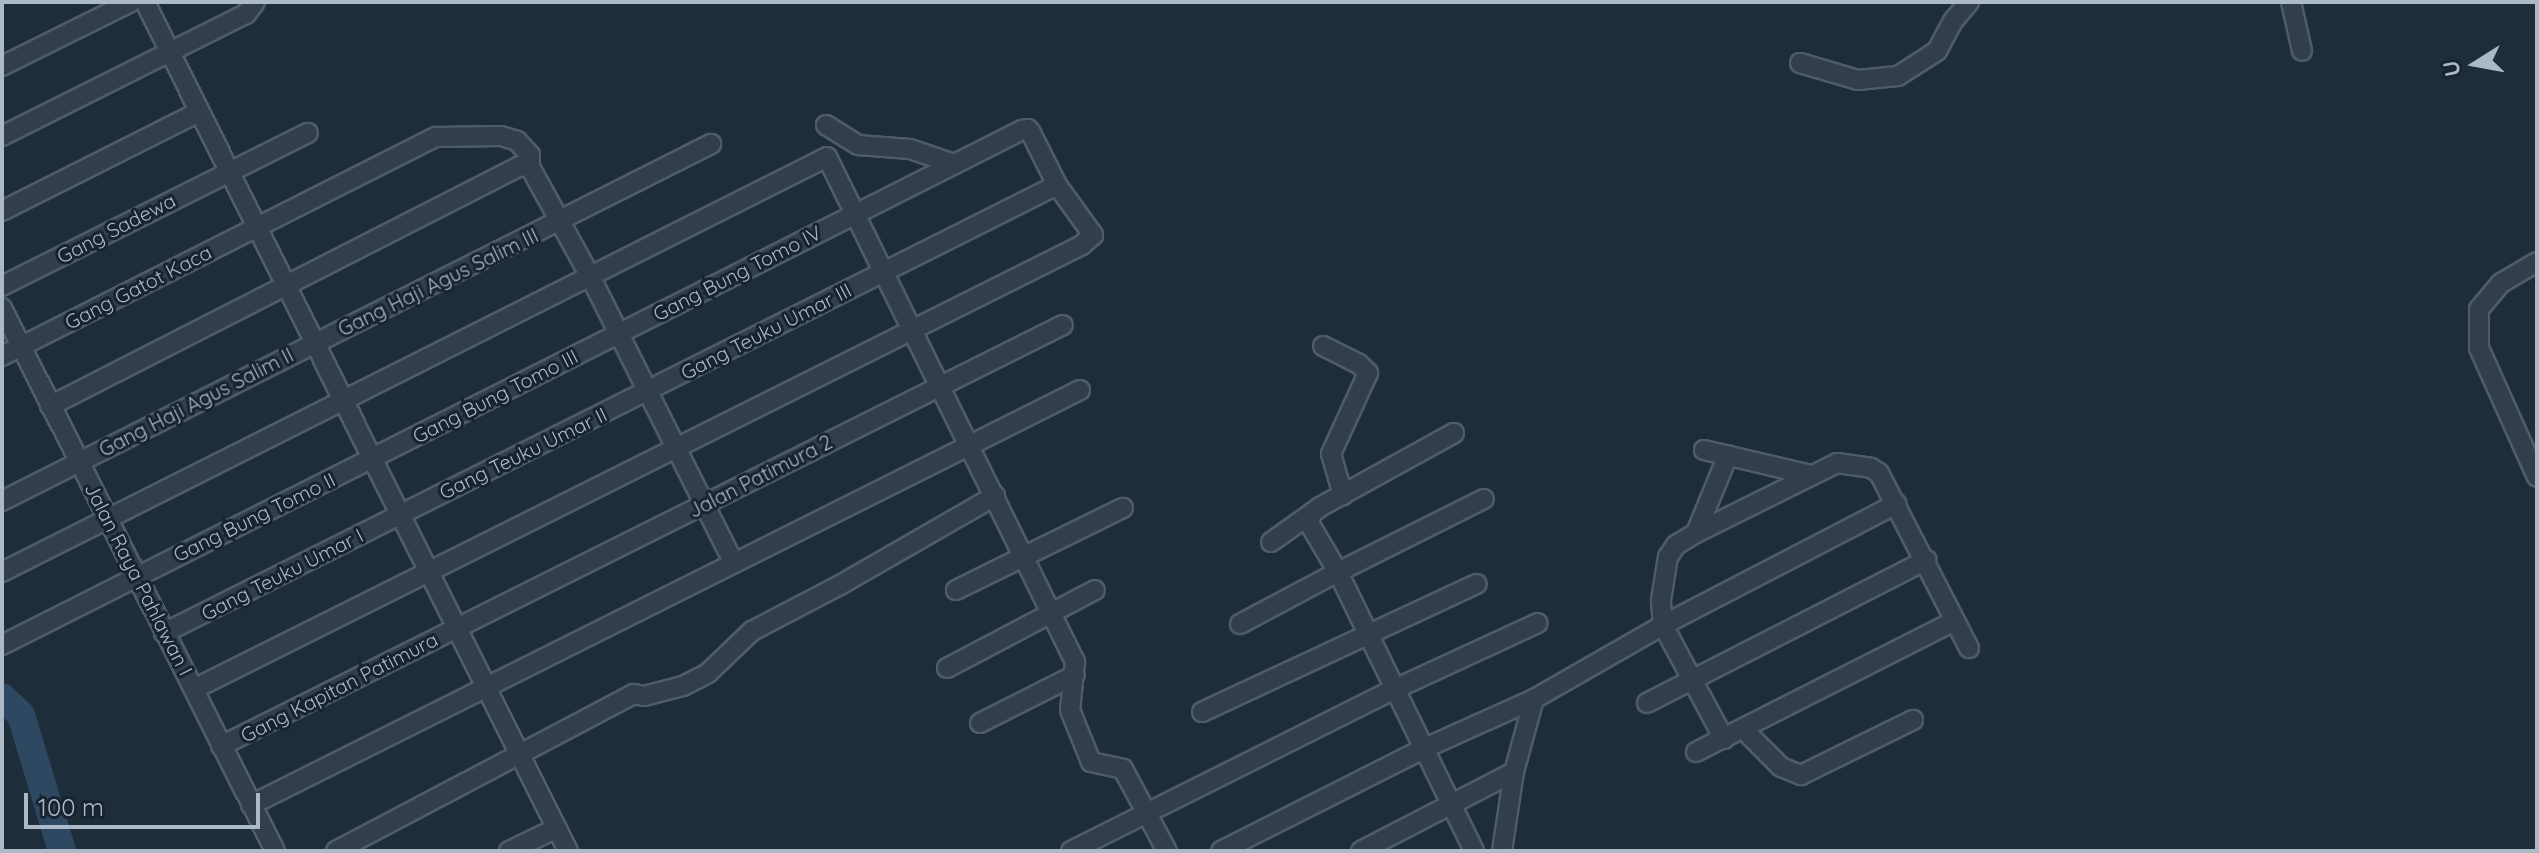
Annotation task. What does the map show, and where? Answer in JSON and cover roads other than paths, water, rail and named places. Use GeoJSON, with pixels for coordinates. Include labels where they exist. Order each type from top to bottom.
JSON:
{"type":"FeatureCollection","features":[{"type":"Feature","properties":{"kind":"street"},"geometry":{"type":"LineString","coordinates":[[2,66],[131,2]]}},
{"type":"Feature","properties":{"kind":"street"},"geometry":{"type":"LineString","coordinates":[[145,2],[568,851]]}},
{"type":"Feature","properties":{"kind":"street"},"geometry":{"type":"LineString","coordinates":[[2,136],[250,11],[255,2]]}},
{"type":"Feature","properties":{"kind":"street"},"geometry":{"type":"LineString","coordinates":[[1800,63],[1858,80],[1898,76],[1937,51],[1953,21],[1969,2]]}},
{"type":"Feature","properties":{"kind":"street"},"geometry":{"type":"LineString","coordinates":[[2291,2],[2302,51]]}},
{"type":"Feature","properties":{"kind":"street"},"geometry":{"type":"LineString","coordinates":[[2,211],[199,112]]}},
{"type":"Feature","properties":{"kind":"street"},"geometry":{"type":"LineString","coordinates":[[826,125],[858,145],[910,149],[954,164]]}},
{"type":"Feature","properties":{"kind":"street","name":"Gang Bung Tomo IV"},"geometry":{"type":"LineString","coordinates":[[618,333],[1028,129],[1057,185]]}},
{"type":"Feature","properties":{"kind":"street","name":"Gang Sadewa"},"geometry":{"type":"LineString","coordinates":[[2,286],[308,133]]}},
{"type":"Feature","properties":{"kind":"street","name":"Gang Gatot Kaca"},"geometry":{"type":"LineString","coordinates":[[2,356],[436,137],[491,135],[517,141],[530,155],[530,167]]}},
{"type":"Feature","properties":{"kind":"street","name":"Gang Haji Agus Salim III"},"geometry":{"type":"LineString","coordinates":[[314,343],[711,144]]}},
{"type":"Feature","properties":{"kind":"street"},"geometry":{"type":"LineString","coordinates":[[2,572],[827,157],[1075,662],[1069,694],[1070,710],[1091,762],[1123,769],[1167,851]]}},
{"type":"Feature","properties":{"kind":"street"},"geometry":{"type":"LineString","coordinates":[[50,406],[520,166],[530,167],[590,276],[733,562]]}},
{"type":"Feature","properties":{"kind":"street"},"geometry":{"type":"LineString","coordinates":[[194,689],[1082,245],[1093,235],[1057,185]]}},
{"type":"Feature","properties":{"kind":"street","name":"Gang Teuku Umar III"},"geometry":{"type":"LineString","coordinates":[[647,391],[1057,185]]}},
{"type":"Feature","properties":{"kind":"street"},"geometry":{"type":"LineString","coordinates":[[2537,262],[2501,283],[2479,309],[2479,348],[2537,477]]}},
{"type":"Feature","properties":{"kind":"street","name":"Jalan Raya Pahlawan I"},"geometry":{"type":"LineString","coordinates":[[2,308],[275,851]]}},
{"type":"Feature","properties":{"kind":"street","name":"Jalan Patimura 2"},"geometry":{"type":"LineString","coordinates":[[457,628],[1063,325]]}},
{"type":"Feature","properties":{"kind":"street","name":"Gang Bung Tomo III"},"geometry":{"type":"LineString","coordinates":[[372,459],[618,333]]}},
{"type":"Feature","properties":{"kind":"street","name":"Gang Haji Agus Salim II"},"geometry":{"type":"LineString","coordinates":[[2,501],[314,343]]}},
{"type":"Feature","properties":{"kind":"street"},"geometry":{"type":"LineString","coordinates":[[1323,346],[1359,364],[1368,373],[1331,454],[1343,495]]}},
{"type":"Feature","properties":{"kind":"street"},"geometry":{"type":"LineString","coordinates":[[251,805],[1080,390]]}},
{"type":"Feature","properties":{"kind":"street","name":"Gang Teuku Umar II"},"geometry":{"type":"LineString","coordinates":[[400,514],[647,391]]}},
{"type":"Feature","properties":{"kind":"street"},"geometry":{"type":"LineString","coordinates":[[1271,542],[1312,513],[1454,433]]}},
{"type":"Feature","properties":{"kind":"street"},"geometry":{"type":"LineString","coordinates":[[1704,450],[1811,475]]}},
{"type":"Feature","properties":{"kind":"street"},"geometry":{"type":"LineString","coordinates":[[1696,533],[1728,455]]}},
{"type":"Feature","properties":{"kind":"street","name":"Gang Bung Tomo II"},"geometry":{"type":"LineString","coordinates":[[2,645],[372,459]]}},
{"type":"Feature","properties":{"kind":"street"},"geometry":{"type":"LineString","coordinates":[[1724,739],[1663,625],[1661,600],[1668,557],[1676,545],[1696,533],[1837,463],[1871,468],[1879,473],[1969,648]]}},
{"type":"Feature","properties":{"kind":"street"},"geometry":{"type":"LineString","coordinates":[[336,851],[523,756],[634,694],[644,696],[683,686],[708,673],[752,631],[840,585],[995,496]]}},
{"type":"Feature","properties":{"kind":"street"},"geometry":{"type":"LineString","coordinates":[[1240,624],[1484,499]]}},
{"type":"Feature","properties":{"kind":"street"},"geometry":{"type":"LineString","coordinates":[[1221,851],[1423,749],[1534,699],[1663,625],[1896,504]]}},
{"type":"Feature","properties":{"kind":"street"},"geometry":{"type":"LineString","coordinates":[[956,590],[1123,508]]}},
{"type":"Feature","properties":{"kind":"street"},"geometry":{"type":"LineString","coordinates":[[1312,513],[1309,523],[1338,572],[1474,851]]}},
{"type":"Feature","properties":{"kind":"street","name":"Gang Teuku Umar I"},"geometry":{"type":"LineString","coordinates":[[164,633],[400,514]]}},
{"type":"Feature","properties":{"kind":"street"},"geometry":{"type":"LineString","coordinates":[[1647,703],[1926,560]]}},
{"type":"Feature","properties":{"kind":"street"},"geometry":{"type":"LineString","coordinates":[[1202,712],[1477,584]]}},
{"type":"Feature","properties":{"kind":"street"},"geometry":{"type":"LineString","coordinates":[[947,668],[1095,590]]}},
{"type":"Feature","properties":{"kind":"street"},"geometry":{"type":"LineString","coordinates":[[1696,752],[1954,621]]}},
{"type":"Feature","properties":{"kind":"street"},"geometry":{"type":"LineString","coordinates":[[1071,851],[1395,689],[1538,623]]}},
{"type":"Feature","properties":{"kind":"street","name":"Gang Kapitan Patimura"},"geometry":{"type":"LineString","coordinates":[[221,746],[457,628]]}},
{"type":"Feature","properties":{"kind":"street"},"geometry":{"type":"LineString","coordinates":[[980,723],[1075,675]]}},
{"type":"Feature","properties":{"kind":"street"},"geometry":{"type":"LineString","coordinates":[[1502,851],[1514,772],[1534,699]]}},
{"type":"Feature","properties":{"kind":"street"},"geometry":{"type":"LineString","coordinates":[[1743,729],[1781,767],[1801,775],[1913,720]]}},
{"type":"Feature","properties":{"kind":"street"},"geometry":{"type":"LineString","coordinates":[[1361,851],[1514,772]]}},
{"type":"Feature","properties":{"kind":"street"},"geometry":{"type":"LineString","coordinates":[[509,851],[557,828]]}},
{"type":"Feature","properties":{"kind":"waterway"},"geometry":{"type":"LineString","coordinates":[[2,697],[21,715],[62,851]]}}]}
